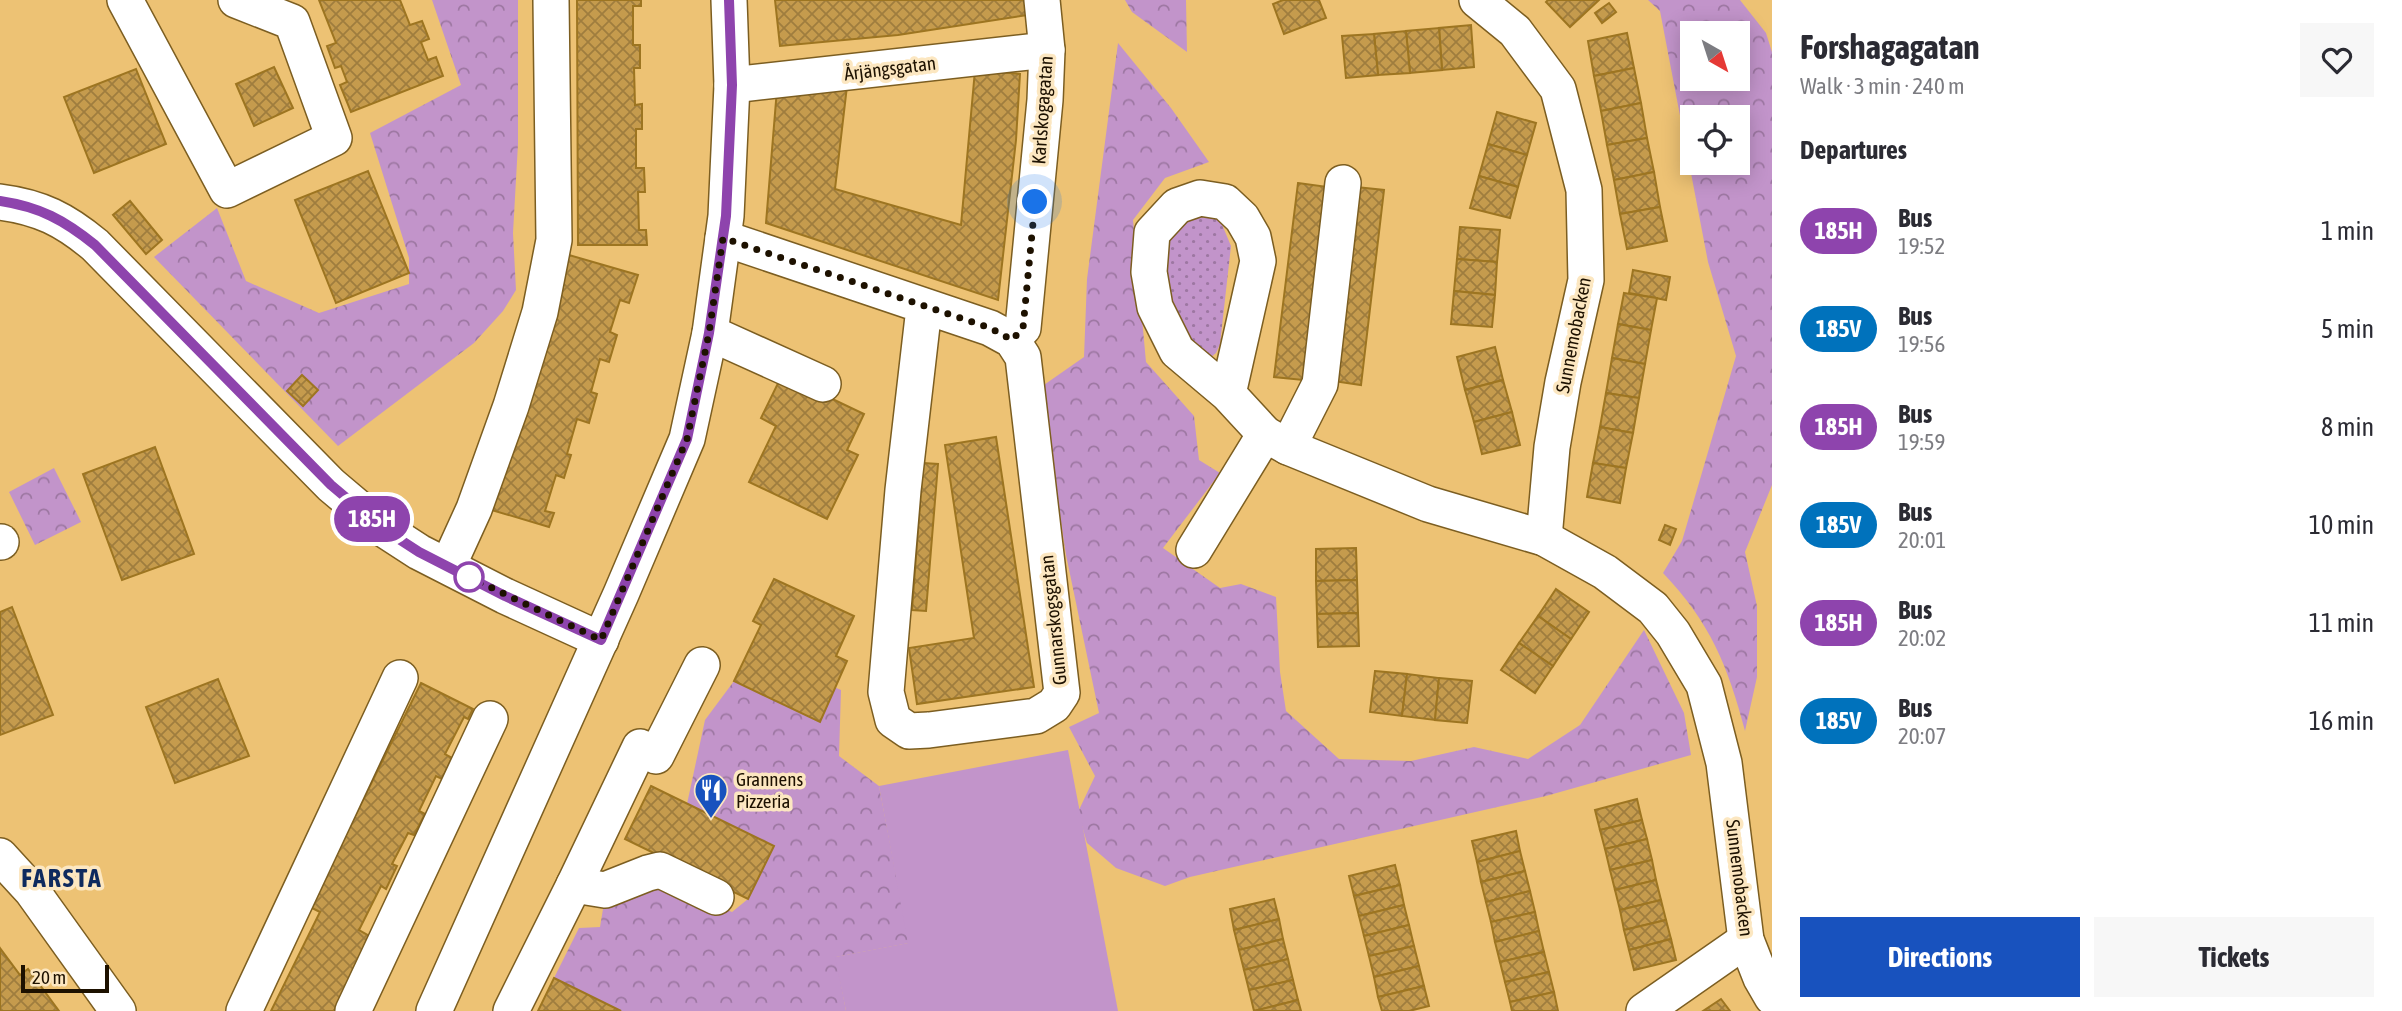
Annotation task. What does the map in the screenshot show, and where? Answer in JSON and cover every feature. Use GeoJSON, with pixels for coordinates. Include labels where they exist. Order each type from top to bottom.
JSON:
{"type":"FeatureCollection","features":[{"type":"Feature","properties":{"kind":"street"},"geometry":{"type":"LineString","coordinates":[[125,0],[227,190],[334,138],[292,22],[236,0]]}},
{"type":"Feature","properties":{"kind":"street"},"geometry":{"type":"LineString","coordinates":[[448,566],[474,509],[511,406],[540,312],[554,240],[551,0]]}},
{"type":"Feature","properties":{"kind":"street"},"geometry":{"type":"LineString","coordinates":[[433,1011],[601,640],[687,439],[709,333],[726,216],[732,85],[729,0]]}},
{"type":"Feature","properties":{"kind":"street","name":"Karlskogagatan"},"geometry":{"type":"LineString","coordinates":[[1012,340],[1023,328],[1045,100],[1047,50],[1042,0]]}},
{"type":"Feature","properties":{"kind":"street","name":"Sunnemobacken"},"geometry":{"type":"LineString","coordinates":[[1477,0],[1515,31],[1558,89],[1584,190],[1586,281],[1556,421],[1544,538]]}},
{"type":"Feature","properties":{"kind":"street","name":"Årjängsgatan"},"geometry":{"type":"LineString","coordinates":[[732,85],[1047,50]]}},
{"type":"Feature","properties":{"kind":"street"},"geometry":{"type":"LineString","coordinates":[[1194,550],[1320,384],[1343,183]]}},
{"type":"Feature","properties":{"kind":"street","name":"Sunnemobacken"},"geometry":{"type":"LineString","coordinates":[[1228,394],[1258,261],[1253,237],[1242,218],[1224,202],[1199,198],[1177,206],[1152,233],[1149,272],[1155,307],[1177,351],[1228,394],[1276,441],[1428,505],[1544,538],[1605,572],[1653,608],[1673,633],[1703,685],[1724,763],[1746,940],[1761,978],[1772,997]]}},
{"type":"Feature","properties":{"kind":"street"},"geometry":{"type":"LineString","coordinates":[[0,201],[35,209],[68,223],[95,245],[331,485],[382,528],[419,552],[505,596],[601,640]]}},
{"type":"Feature","properties":{"kind":"street"},"geometry":{"type":"LineString","coordinates":[[723,238],[924,308],[990,328],[1012,340]]}},
{"type":"Feature","properties":{"kind":"street","name":"Gunnarskogsgatan"},"geometry":{"type":"LineString","coordinates":[[924,308],[903,490],[887,692],[893,720],[909,731],[1036,716],[1054,705],[1062,693],[1023,357],[1012,340]]}},
{"type":"Feature","properties":{"kind":"street"},"geometry":{"type":"LineString","coordinates":[[709,333],[822,384]]}},
{"type":"Feature","properties":{"kind":"street"},"geometry":{"type":"LineString","coordinates":[[511,1011],[639,747],[656,756],[702,665]]}},
{"type":"Feature","properties":{"kind":"street"},"geometry":{"type":"LineString","coordinates":[[244,1011],[400,678]]}},
{"type":"Feature","properties":{"kind":"street"},"geometry":{"type":"LineString","coordinates":[[353,1011],[490,719]]}},
{"type":"Feature","properties":{"kind":"street"},"geometry":{"type":"LineString","coordinates":[[0,856],[32,891],[118,1011]]}},
{"type":"Feature","properties":{"kind":"street"},"geometry":{"type":"LineString","coordinates":[[574,885],[605,890],[660,870],[716,897]]}},
{"type":"Feature","properties":{"kind":"street"},"geometry":{"type":"LineString","coordinates":[[1644,1011],[1746,940]]}},
{"type":"Feature","properties":{"kind":"green space"},"geometry":{"type":"Polygon","coordinates":[[[432,0],[518,0],[518,144],[513,233],[516,290],[503,311],[474,343],[338,446],[154,257],[217,208],[246,281],[319,313],[409,284],[409,258],[370,133],[461,85],[432,0]]]}},
{"type":"Feature","properties":{"kind":"green space"},"geometry":{"type":"Polygon","coordinates":[[[1125,0],[1186,0],[1187,52],[1132,12],[1125,0]]]}},
{"type":"Feature","properties":{"kind":"green space"},"geometry":{"type":"Polygon","coordinates":[[[1648,0],[1740,0],[1766,33],[1772,52],[1772,485],[1745,552],[1757,606],[1757,677],[1745,731],[1732,686],[1715,646],[1693,609],[1663,573],[1682,541],[1736,356],[1708,262],[1691,175],[1750,175],[1750,105],[1680,105],[1680,116],[1660,11],[1648,0]]]}},
{"type":"Feature","properties":{"kind":"green space"},"geometry":{"type":"Polygon","coordinates":[[[1118,43],[1171,108],[1209,162],[1165,178],[1133,220],[1146,362],[1194,416],[1199,460],[1220,473],[1163,548],[1220,588],[1241,584],[1276,597],[1280,672],[1286,711],[1339,759],[1411,761],[1474,747],[1528,759],[1580,725],[1644,630],[1684,713],[1691,755],[1546,796],[1190,877],[1165,886],[1116,868],[1087,843],[1078,812],[1095,776],[1069,727],[1099,713],[1066,555],[1041,387],[1084,357],[1087,279],[1118,43]]]}},
{"type":"Feature","properties":{"kind":"green space"},"geometry":{"type":"Polygon","coordinates":[[[1195,214],[1211,215],[1221,222],[1231,246],[1220,344],[1211,357],[1201,354],[1190,341],[1172,306],[1162,277],[1165,249],[1173,232],[1195,214]]]}},
{"type":"Feature","properties":{"kind":"green space"},"geometry":{"type":"Polygon","coordinates":[[[54,468],[81,522],[35,545],[9,492],[54,468]]]}},
{"type":"Feature","properties":{"kind":"green space"},"geometry":{"type":"Polygon","coordinates":[[[734,681],[819,722],[834,687],[841,690],[839,756],[879,786],[909,943],[836,957],[846,1011],[621,1011],[554,978],[579,928],[600,927],[605,897],[652,879],[732,912],[748,899],[774,846],[687,804],[705,720],[734,681]]]}},
{"type":"Feature","properties":{"kind":"green space"},"geometry":{"type":"Polygon","coordinates":[[[1068,750],[1118,1011],[846,1011],[835,957],[908,943],[879,786],[1068,750]]]}},
{"type":"Feature","properties":{"kind":"building"},"geometry":{"type":"Polygon","coordinates":[[[319,0],[400,0],[410,25],[422,21],[429,39],[421,42],[428,60],[436,57],[443,76],[351,112],[340,85],[347,82],[341,66],[335,68],[327,46],[336,43],[319,0]]]}},
{"type":"Feature","properties":{"kind":"building"},"geometry":{"type":"Polygon","coordinates":[[[577,0],[641,0],[641,6],[633,6],[633,45],[640,45],[640,68],[634,68],[635,105],[642,104],[642,129],[636,129],[636,168],[644,168],[645,192],[638,192],[639,230],[646,230],[647,245],[578,245],[577,0]]]}},
{"type":"Feature","properties":{"kind":"building"},"geometry":{"type":"Polygon","coordinates":[[[775,0],[1026,0],[1028,15],[898,35],[780,46],[775,0]]]}},
{"type":"Feature","properties":{"kind":"building"},"geometry":{"type":"Polygon","coordinates":[[[1283,0],[1319,0],[1326,18],[1284,34],[1273,4],[1283,0]]]}},
{"type":"Feature","properties":{"kind":"building"},"geometry":{"type":"Polygon","coordinates":[[[1599,0],[1570,27],[1546,2],[1599,0]]]}},
{"type":"Feature","properties":{"kind":"building"},"geometry":{"type":"Polygon","coordinates":[[[1609,3],[1616,12],[1602,23],[1595,13],[1609,3]]]}},
{"type":"Feature","properties":{"kind":"building"},"geometry":{"type":"Polygon","coordinates":[[[1471,25],[1474,67],[1442,70],[1439,28],[1471,25]]]}},
{"type":"Feature","properties":{"kind":"building"},"geometry":{"type":"Polygon","coordinates":[[[1439,28],[1442,70],[1410,73],[1406,31],[1439,28]]]}},
{"type":"Feature","properties":{"kind":"building"},"geometry":{"type":"Polygon","coordinates":[[[1406,31],[1410,73],[1378,75],[1374,34],[1406,31]]]}},
{"type":"Feature","properties":{"kind":"building"},"geometry":{"type":"Polygon","coordinates":[[[1627,33],[1634,68],[1594,76],[1588,41],[1627,33]]]}},
{"type":"Feature","properties":{"kind":"building"},"geometry":{"type":"Polygon","coordinates":[[[1374,34],[1378,75],[1346,78],[1342,36],[1374,34]]]}},
{"type":"Feature","properties":{"kind":"building"},"geometry":{"type":"Polygon","coordinates":[[[274,67],[293,108],[254,126],[236,84],[274,67]]]}},
{"type":"Feature","properties":{"kind":"building"},"geometry":{"type":"Polygon","coordinates":[[[1634,68],[1641,103],[1601,111],[1594,76],[1634,68]]]}},
{"type":"Feature","properties":{"kind":"building"},"geometry":{"type":"Polygon","coordinates":[[[136,69],[166,144],[94,173],[64,97],[136,69]]]}},
{"type":"Feature","properties":{"kind":"building"},"geometry":{"type":"Polygon","coordinates":[[[975,70],[1020,74],[1016,140],[998,300],[766,223],[777,89],[847,86],[835,189],[961,225],[975,70]]]}},
{"type":"Feature","properties":{"kind":"building"},"geometry":{"type":"Polygon","coordinates":[[[1641,103],[1647,138],[1607,145],[1601,111],[1641,103]]]}},
{"type":"Feature","properties":{"kind":"building"},"geometry":{"type":"Polygon","coordinates":[[[1497,112],[1536,123],[1527,155],[1488,144],[1497,112]]]}},
{"type":"Feature","properties":{"kind":"building"},"geometry":{"type":"Polygon","coordinates":[[[1647,138],[1654,172],[1614,180],[1607,145],[1647,138]]]}},
{"type":"Feature","properties":{"kind":"building"},"geometry":{"type":"Polygon","coordinates":[[[1488,144],[1527,155],[1518,187],[1479,176],[1488,144]]]}},
{"type":"Feature","properties":{"kind":"building"},"geometry":{"type":"Polygon","coordinates":[[[368,171],[409,273],[336,303],[295,200],[368,171]]]}},
{"type":"Feature","properties":{"kind":"building"},"geometry":{"type":"Polygon","coordinates":[[[1654,172],[1660,207],[1620,214],[1614,180],[1654,172]]]}},
{"type":"Feature","properties":{"kind":"building"},"geometry":{"type":"Polygon","coordinates":[[[1479,176],[1518,187],[1510,218],[1470,208],[1479,176]]]}},
{"type":"Feature","properties":{"kind":"building"},"geometry":{"type":"Polygon","coordinates":[[[1298,183],[1328,187],[1303,380],[1274,377],[1298,183]]]}},
{"type":"Feature","properties":{"kind":"building"},"geometry":{"type":"Polygon","coordinates":[[[1356,187],[1384,190],[1361,385],[1333,381],[1356,187]]]}},
{"type":"Feature","properties":{"kind":"building"},"geometry":{"type":"Polygon","coordinates":[[[130,201],[162,240],[146,254],[113,215],[130,201]]]}},
{"type":"Feature","properties":{"kind":"building"},"geometry":{"type":"Polygon","coordinates":[[[1660,207],[1667,241],[1627,249],[1620,214],[1660,207]]]}},
{"type":"Feature","properties":{"kind":"building"},"geometry":{"type":"Polygon","coordinates":[[[1460,227],[1500,230],[1497,262],[1457,259],[1460,227]]]}},
{"type":"Feature","properties":{"kind":"building"},"geometry":{"type":"Polygon","coordinates":[[[562,253],[638,275],[629,303],[620,300],[610,332],[617,335],[609,362],[600,359],[591,392],[597,394],[589,423],[577,419],[567,454],[571,455],[564,478],[556,475],[545,511],[554,513],[549,527],[485,508],[562,253]]]}},
{"type":"Feature","properties":{"kind":"building"},"geometry":{"type":"Polygon","coordinates":[[[1457,259],[1497,262],[1495,295],[1454,291],[1457,259]]]}},
{"type":"Feature","properties":{"kind":"building"},"geometry":{"type":"Polygon","coordinates":[[[1633,270],[1670,277],[1666,300],[1629,293],[1633,270]]]}},
{"type":"Feature","properties":{"kind":"building"},"geometry":{"type":"Polygon","coordinates":[[[1454,291],[1495,295],[1492,327],[1451,324],[1454,291]]]}},
{"type":"Feature","properties":{"kind":"building"},"geometry":{"type":"Polygon","coordinates":[[[1624,293],[1657,298],[1651,330],[1618,324],[1624,293]]]}},
{"type":"Feature","properties":{"kind":"building"},"geometry":{"type":"Polygon","coordinates":[[[1618,324],[1651,330],[1645,364],[1612,358],[1618,324]]]}},
{"type":"Feature","properties":{"kind":"building"},"geometry":{"type":"Polygon","coordinates":[[[1495,347],[1503,380],[1465,390],[1457,357],[1495,347]]]}},
{"type":"Feature","properties":{"kind":"building"},"geometry":{"type":"Polygon","coordinates":[[[1612,358],[1645,364],[1639,398],[1606,393],[1612,358]]]}},
{"type":"Feature","properties":{"kind":"building"},"geometry":{"type":"Polygon","coordinates":[[[302,375],[318,390],[303,406],[287,391],[302,375]]]}},
{"type":"Feature","properties":{"kind":"building"},"geometry":{"type":"Polygon","coordinates":[[[782,375],[864,414],[847,450],[858,455],[827,519],[749,482],[776,426],[761,418],[782,375]]]}},
{"type":"Feature","properties":{"kind":"building"},"geometry":{"type":"Polygon","coordinates":[[[1503,380],[1512,412],[1474,422],[1465,390],[1503,380]]]}},
{"type":"Feature","properties":{"kind":"building"},"geometry":{"type":"Polygon","coordinates":[[[1606,393],[1639,398],[1633,433],[1600,427],[1606,393]]]}},
{"type":"Feature","properties":{"kind":"building"},"geometry":{"type":"Polygon","coordinates":[[[1512,412],[1520,445],[1482,454],[1474,422],[1512,412]]]}},
{"type":"Feature","properties":{"kind":"building"},"geometry":{"type":"Polygon","coordinates":[[[1600,427],[1633,433],[1626,468],[1593,463],[1600,427]]]}},
{"type":"Feature","properties":{"kind":"building"},"geometry":{"type":"Polygon","coordinates":[[[996,437],[1034,687],[917,704],[909,648],[974,638],[945,445],[996,437]]]}},
{"type":"Feature","properties":{"kind":"building"},"geometry":{"type":"Polygon","coordinates":[[[155,447],[194,554],[122,580],[83,474],[155,447]]]}},
{"type":"Feature","properties":{"kind":"building"},"geometry":{"type":"Polygon","coordinates":[[[923,463],[938,464],[926,611],[912,610],[923,463]]]}},
{"type":"Feature","properties":{"kind":"building"},"geometry":{"type":"Polygon","coordinates":[[[1593,463],[1626,468],[1620,503],[1587,497],[1593,463]]]}},
{"type":"Feature","properties":{"kind":"building"},"geometry":{"type":"Polygon","coordinates":[[[1665,525],[1676,529],[1670,545],[1659,540],[1665,525]]]}},
{"type":"Feature","properties":{"kind":"building"},"geometry":{"type":"Polygon","coordinates":[[[1356,548],[1357,580],[1316,581],[1316,549],[1356,548]]]}},
{"type":"Feature","properties":{"kind":"building"},"geometry":{"type":"Polygon","coordinates":[[[774,579],[854,616],[836,656],[847,661],[820,722],[734,681],[761,625],[753,621],[774,579]]]}},
{"type":"Feature","properties":{"kind":"building"},"geometry":{"type":"Polygon","coordinates":[[[1357,580],[1358,613],[1317,614],[1316,581],[1357,580]]]}},
{"type":"Feature","properties":{"kind":"building"},"geometry":{"type":"Polygon","coordinates":[[[1556,589],[1589,612],[1571,639],[1538,616],[1556,589]]]}},
{"type":"Feature","properties":{"kind":"building"},"geometry":{"type":"Polygon","coordinates":[[[12,607],[53,715],[0,735],[0,612],[12,607]]]}},
{"type":"Feature","properties":{"kind":"building"},"geometry":{"type":"Polygon","coordinates":[[[1358,613],[1359,646],[1318,647],[1317,614],[1358,613]]]}},
{"type":"Feature","properties":{"kind":"building"},"geometry":{"type":"Polygon","coordinates":[[[1538,616],[1571,639],[1553,666],[1519,643],[1538,616]]]}},
{"type":"Feature","properties":{"kind":"building"},"geometry":{"type":"Polygon","coordinates":[[[1519,643],[1553,666],[1535,693],[1501,670],[1519,643]]]}},
{"type":"Feature","properties":{"kind":"building"},"geometry":{"type":"Polygon","coordinates":[[[1375,671],[1407,674],[1402,716],[1370,712],[1375,671]]]}},
{"type":"Feature","properties":{"kind":"building"},"geometry":{"type":"Polygon","coordinates":[[[1407,674],[1439,678],[1435,720],[1402,716],[1407,674]]]}},
{"type":"Feature","properties":{"kind":"building"},"geometry":{"type":"Polygon","coordinates":[[[1439,678],[1472,681],[1467,723],[1435,720],[1439,678]]]}},
{"type":"Feature","properties":{"kind":"building"},"geometry":{"type":"Polygon","coordinates":[[[218,679],[249,756],[175,783],[146,707],[218,679]]]}},
{"type":"Feature","properties":{"kind":"building"},"geometry":{"type":"Polygon","coordinates":[[[421,683],[473,709],[468,719],[464,717],[445,754],[452,758],[442,779],[436,776],[419,811],[425,814],[414,835],[408,833],[392,864],[397,866],[386,889],[381,886],[359,930],[371,937],[334,1011],[271,1011],[320,912],[310,907],[421,683]]]}},
{"type":"Feature","properties":{"kind":"building"},"geometry":{"type":"Polygon","coordinates":[[[651,786],[774,846],[748,899],[625,839],[651,786]]]}},
{"type":"Feature","properties":{"kind":"building"},"geometry":{"type":"Polygon","coordinates":[[[1637,799],[1642,820],[1600,830],[1595,810],[1637,799]]]}},
{"type":"Feature","properties":{"kind":"building"},"geometry":{"type":"Polygon","coordinates":[[[1642,820],[1647,839],[1605,849],[1600,830],[1642,820]]]}},
{"type":"Feature","properties":{"kind":"building"},"geometry":{"type":"Polygon","coordinates":[[[1516,831],[1520,851],[1477,862],[1472,841],[1516,831]]]}},
{"type":"Feature","properties":{"kind":"building"},"geometry":{"type":"Polygon","coordinates":[[[1647,839],[1652,860],[1610,870],[1605,849],[1647,839]]]}},
{"type":"Feature","properties":{"kind":"building"},"geometry":{"type":"Polygon","coordinates":[[[1520,851],[1525,871],[1481,882],[1477,862],[1520,851]]]}},
{"type":"Feature","properties":{"kind":"building"},"geometry":{"type":"Polygon","coordinates":[[[1652,860],[1656,880],[1615,890],[1610,870],[1652,860]]]}},
{"type":"Feature","properties":{"kind":"building"},"geometry":{"type":"Polygon","coordinates":[[[1395,865],[1400,885],[1354,896],[1349,876],[1395,865]]]}},
{"type":"Feature","properties":{"kind":"building"},"geometry":{"type":"Polygon","coordinates":[[[1525,871],[1530,891],[1486,902],[1481,882],[1525,871]]]}},
{"type":"Feature","properties":{"kind":"building"},"geometry":{"type":"Polygon","coordinates":[[[1656,880],[1661,900],[1620,910],[1615,890],[1656,880]]]}},
{"type":"Feature","properties":{"kind":"building"},"geometry":{"type":"Polygon","coordinates":[[[1400,885],[1404,905],[1359,916],[1354,896],[1400,885]]]}},
{"type":"Feature","properties":{"kind":"building"},"geometry":{"type":"Polygon","coordinates":[[[1530,891],[1535,912],[1491,922],[1486,902],[1530,891]]]}},
{"type":"Feature","properties":{"kind":"building"},"geometry":{"type":"Polygon","coordinates":[[[1274,899],[1279,919],[1234,930],[1230,909],[1274,899]]]}},
{"type":"Feature","properties":{"kind":"building"},"geometry":{"type":"Polygon","coordinates":[[[1661,900],[1666,920],[1624,930],[1620,910],[1661,900]]]}},
{"type":"Feature","properties":{"kind":"building"},"geometry":{"type":"Polygon","coordinates":[[[1404,905],[1409,925],[1364,936],[1359,916],[1404,905]]]}},
{"type":"Feature","properties":{"kind":"building"},"geometry":{"type":"Polygon","coordinates":[[[1535,912],[1539,931],[1495,942],[1491,922],[1535,912]]]}},
{"type":"Feature","properties":{"kind":"building"},"geometry":{"type":"Polygon","coordinates":[[[1279,919],[1283,939],[1239,950],[1234,930],[1279,919]]]}},
{"type":"Feature","properties":{"kind":"building"},"geometry":{"type":"Polygon","coordinates":[[[1666,920],[1671,939],[1629,950],[1624,930],[1666,920]]]}},
{"type":"Feature","properties":{"kind":"building"},"geometry":{"type":"Polygon","coordinates":[[[1409,925],[1414,946],[1369,956],[1364,936],[1409,925]]]}},
{"type":"Feature","properties":{"kind":"building"},"geometry":{"type":"Polygon","coordinates":[[[1539,931],[1544,952],[1500,962],[1495,942],[1539,931]]]}},
{"type":"Feature","properties":{"kind":"building"},"geometry":{"type":"Polygon","coordinates":[[[1283,939],[1288,959],[1244,970],[1239,950],[1283,939]]]}},
{"type":"Feature","properties":{"kind":"building"},"geometry":{"type":"Polygon","coordinates":[[[1671,939],[1676,960],[1634,970],[1629,950],[1671,939]]]}},
{"type":"Feature","properties":{"kind":"building"},"geometry":{"type":"Polygon","coordinates":[[[1414,946],[1419,966],[1374,977],[1369,956],[1414,946]]]}},
{"type":"Feature","properties":{"kind":"building"},"geometry":{"type":"Polygon","coordinates":[[[0,948],[20,975],[28,969],[59,1011],[0,1011],[0,948]]]}},
{"type":"Feature","properties":{"kind":"building"},"geometry":{"type":"Polygon","coordinates":[[[1544,952],[1549,972],[1505,982],[1500,962],[1544,952]]]}},
{"type":"Feature","properties":{"kind":"building"},"geometry":{"type":"Polygon","coordinates":[[[1288,959],[1293,980],[1249,990],[1244,970],[1288,959]]]}},
{"type":"Feature","properties":{"kind":"building"},"geometry":{"type":"Polygon","coordinates":[[[1419,966],[1424,986],[1378,997],[1374,977],[1419,966]]]}},
{"type":"Feature","properties":{"kind":"building"},"geometry":{"type":"Polygon","coordinates":[[[1549,972],[1554,992],[1510,1002],[1505,982],[1549,972]]]}},
{"type":"Feature","properties":{"kind":"building"},"geometry":{"type":"Polygon","coordinates":[[[554,978],[621,1011],[538,1011],[554,978]]]}},
{"type":"Feature","properties":{"kind":"building"},"geometry":{"type":"Polygon","coordinates":[[[1293,980],[1298,1000],[1254,1011],[1249,990],[1293,980]]]}},
{"type":"Feature","properties":{"kind":"building"},"geometry":{"type":"Polygon","coordinates":[[[1424,986],[1429,1006],[1409,1011],[1382,1011],[1378,997],[1424,986]]]}},
{"type":"Feature","properties":{"kind":"building"},"geometry":{"type":"Polygon","coordinates":[[[1554,992],[1558,1011],[1512,1011],[1510,1002],[1554,992]]]}},
{"type":"Feature","properties":{"kind":"building"},"geometry":{"type":"Polygon","coordinates":[[[1721,999],[1730,1011],[1703,1011],[1721,999]]]}},
{"type":"Feature","properties":{"kind":"building"},"geometry":{"type":"Polygon","coordinates":[[[1298,1000],[1301,1011],[1254,1011],[1298,1000]]]}},
{"type":"Feature","properties":{"kind":"bus line","name":"185H"},"geometry":{"type":"LineString","coordinates":[[0,201],[35,209],[68,223],[95,245],[331,485],[382,528],[419,552],[505,596],[601,640],[687,439],[709,333],[726,216],[732,85],[729,0]]}},
{"type":"Feature","properties":{"kind":"place","name":"Grannens Pizzeria"},"geometry":{"type":"Point","coordinates":[711,820]}},
{"type":"Feature","properties":{"kind":"district","name":"FARSTA"},"geometry":{"type":"Point","coordinates":[62,878]}},
{"type":"Feature","properties":{"kind":"route"},"geometry":{"type":"LineString","coordinates":[[469,577],[601,640],[687,439],[709,333],[723,238],[924,308],[990,328],[1012,340],[1023,328],[1035,202]]}}]}
